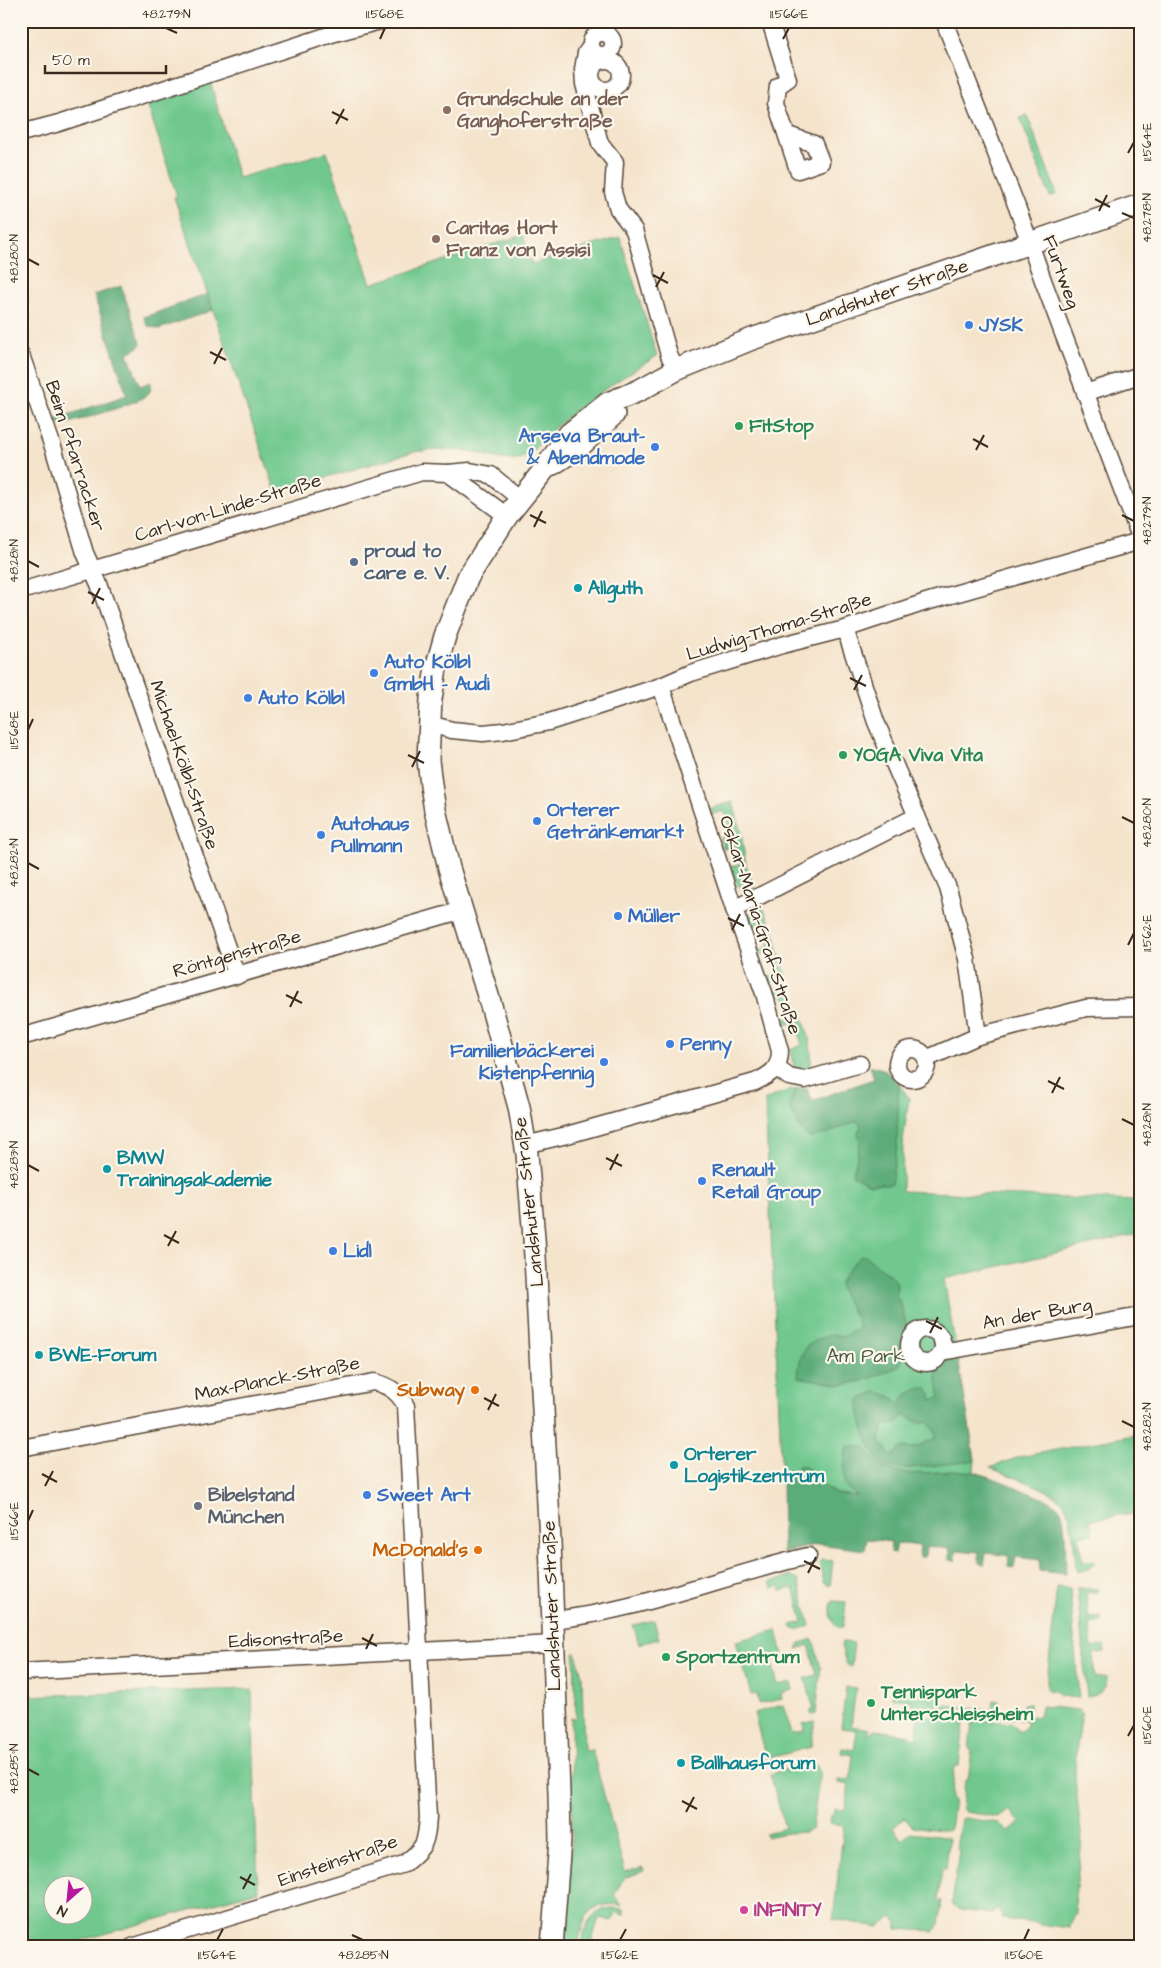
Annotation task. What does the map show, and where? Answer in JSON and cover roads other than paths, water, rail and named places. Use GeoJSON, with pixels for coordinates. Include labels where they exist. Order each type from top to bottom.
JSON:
{"type":"FeatureCollection","features":[{"type":"Feature","properties":{"kind":"main road","name":"Landshuter Straße"},"geometry":{"type":"LineString","coordinates":[[552,1947],[560,1840],[539,1311],[534,1229],[519,1107],[463,910],[449,868],[435,810],[428,760],[429,724],[436,668],[454,610],[468,577],[519,498],[544,470],[568,434],[608,403],[638,391],[676,370],[752,339],[1140,205]]}},
{"type":"Feature","properties":{"kind":"street"},"geometry":{"type":"LineString","coordinates":[[21,133],[59,124],[336,33],[380,21]]}},
{"type":"Feature","properties":{"kind":"street"},"geometry":{"type":"LineString","coordinates":[[770,21],[788,79],[778,86],[776,103],[788,135]]}},
{"type":"Feature","properties":{"kind":"street","name":"Furtweg"},"geometry":{"type":"LineString","coordinates":[[944,21],[1140,537]]}},
{"type":"Feature","properties":{"kind":"street"},"geometry":{"type":"LineString","coordinates":[[588,82],[608,90],[619,82],[621,76],[616,64],[600,54],[591,42],[603,27]]}},
{"type":"Feature","properties":{"kind":"street"},"geometry":{"type":"LineString","coordinates":[[600,54],[586,53],[583,69],[588,82],[600,143],[615,162],[614,192],[618,209],[634,230],[669,355],[676,370]]}},
{"type":"Feature","properties":{"kind":"street","name":"Beim Pfarracker"},"geometry":{"type":"LineString","coordinates":[[21,355],[54,450],[85,553],[93,569]]}},
{"type":"Feature","properties":{"kind":"street"},"geometry":{"type":"LineString","coordinates":[[1085,393],[1140,375]]}},
{"type":"Feature","properties":{"kind":"street","name":"Carl-von-Linde-Straße"},"geometry":{"type":"LineString","coordinates":[[21,591],[393,479],[422,472],[448,473],[470,471],[491,474],[519,498]]}},
{"type":"Feature","properties":{"kind":"street"},"geometry":{"type":"LineString","coordinates":[[448,473],[507,516]]}},
{"type":"Feature","properties":{"kind":"street","name":"Ludwig-Thoma-Straße"},"geometry":{"type":"LineString","coordinates":[[429,724],[452,730],[483,733],[512,730],[549,722],[661,686],[691,673],[782,645],[845,629],[926,602],[1140,541]]}},
{"type":"Feature","properties":{"kind":"street","name":"Michael-Kölbl-Straße"},"geometry":{"type":"LineString","coordinates":[[93,569],[237,976]]}},
{"type":"Feature","properties":{"kind":"street"},"geometry":{"type":"LineString","coordinates":[[845,629],[876,722],[948,888],[967,959],[978,1036]]}},
{"type":"Feature","properties":{"kind":"street","name":"Oskar-Maria-Graf-Straße"},"geometry":{"type":"LineString","coordinates":[[661,686],[734,909],[764,993],[778,1043],[780,1060],[777,1068]]}},
{"type":"Feature","properties":{"kind":"street"},"geometry":{"type":"LineString","coordinates":[[734,909],[917,816]]}},
{"type":"Feature","properties":{"kind":"street","name":"Röntgenstraße"},"geometry":{"type":"LineString","coordinates":[[21,1037],[463,910]]}},
{"type":"Feature","properties":{"kind":"street"},"geometry":{"type":"LineString","coordinates":[[926,1059],[978,1036],[1086,1008],[1140,1007]]}},
{"type":"Feature","properties":{"kind":"street"},"geometry":{"type":"LineString","coordinates":[[525,1145],[755,1082],[769,1076],[777,1068],[789,1076],[805,1080],[860,1064]]}},
{"type":"Feature","properties":{"kind":"street","name":"An der Burg"},"geometry":{"type":"LineString","coordinates":[[942,1352],[1140,1316]]}},
{"type":"Feature","properties":{"kind":"street","name":"Max-Planck-Straße"},"geometry":{"type":"LineString","coordinates":[[21,1448],[374,1382],[386,1385],[399,1394],[406,1406],[420,1653]]}},
{"type":"Feature","properties":{"kind":"street"},"geometry":{"type":"LineString","coordinates":[[552,1620],[652,1602],[808,1556]]}},
{"type":"Feature","properties":{"kind":"street","name":"Edisonstraße"},"geometry":{"type":"LineString","coordinates":[[21,1672],[420,1653],[553,1644]]}},
{"type":"Feature","properties":{"kind":"street","name":"Einsteinstraße"},"geometry":{"type":"LineString","coordinates":[[132,1947],[404,1864],[421,1850],[427,1834],[428,1817],[420,1653]]}},
{"type":"Feature","properties":{"kind":"place","name":"Grundschule an der Ganghoferstraße"},"geometry":{"type":"Point","coordinates":[447,110]}},
{"type":"Feature","properties":{"kind":"place","name":"Caritas Hort Franz von Assisi"},"geometry":{"type":"Point","coordinates":[436,239]}},
{"type":"Feature","properties":{"kind":"place","name":"JYSK"},"geometry":{"type":"Point","coordinates":[969,325]}},
{"type":"Feature","properties":{"kind":"place","name":"FitStop"},"geometry":{"type":"Point","coordinates":[739,426]}},
{"type":"Feature","properties":{"kind":"place","name":"Arseva Braut- & Abendmode"},"geometry":{"type":"Point","coordinates":[655,447]}},
{"type":"Feature","properties":{"kind":"place","name":"proud to care e. V."},"geometry":{"type":"Point","coordinates":[354,562]}},
{"type":"Feature","properties":{"kind":"place","name":"Allguth"},"geometry":{"type":"Point","coordinates":[578,588]}},
{"type":"Feature","properties":{"kind":"place","name":"Auto Kölbl GmbH - Audi"},"geometry":{"type":"Point","coordinates":[374,673]}},
{"type":"Feature","properties":{"kind":"place","name":"Auto Kölbl"},"geometry":{"type":"Point","coordinates":[248,698]}},
{"type":"Feature","properties":{"kind":"place","name":"YOGA Viva Vita"},"geometry":{"type":"Point","coordinates":[843,755]}},
{"type":"Feature","properties":{"kind":"place","name":"Orterer Getränkemarkt"},"geometry":{"type":"Point","coordinates":[537,821]}},
{"type":"Feature","properties":{"kind":"place","name":"Autohaus Pullmann"},"geometry":{"type":"Point","coordinates":[321,835]}},
{"type":"Feature","properties":{"kind":"place","name":"Müller"},"geometry":{"type":"Point","coordinates":[618,916]}},
{"type":"Feature","properties":{"kind":"place","name":"Penny"},"geometry":{"type":"Point","coordinates":[670,1044]}},
{"type":"Feature","properties":{"kind":"place","name":"Familienbäckerei Kistenpfennig"},"geometry":{"type":"Point","coordinates":[604,1062]}},
{"type":"Feature","properties":{"kind":"place","name":"BMW Trainingsakademie"},"geometry":{"type":"Point","coordinates":[107,1169]}},
{"type":"Feature","properties":{"kind":"place","name":"Renault Retail Group"},"geometry":{"type":"Point","coordinates":[702,1181]}},
{"type":"Feature","properties":{"kind":"place","name":"Lidl"},"geometry":{"type":"Point","coordinates":[333,1251]}},
{"type":"Feature","properties":{"kind":"place","name":"BWE-Forum"},"geometry":{"type":"Point","coordinates":[39,1355]}},
{"type":"Feature","properties":{"kind":"place","name":"Subway"},"geometry":{"type":"Point","coordinates":[475,1390]}},
{"type":"Feature","properties":{"kind":"place","name":"Orterer Logistikzentrum"},"geometry":{"type":"Point","coordinates":[674,1465]}},
{"type":"Feature","properties":{"kind":"place","name":"Sweet Art"},"geometry":{"type":"Point","coordinates":[367,1495]}},
{"type":"Feature","properties":{"kind":"place","name":"Bibelstand München"},"geometry":{"type":"Point","coordinates":[198,1506]}},
{"type":"Feature","properties":{"kind":"place","name":"McDonald's"},"geometry":{"type":"Point","coordinates":[478,1550]}},
{"type":"Feature","properties":{"kind":"place","name":"Sportzentrum"},"geometry":{"type":"Point","coordinates":[666,1657]}},
{"type":"Feature","properties":{"kind":"place","name":"Tennispark Unterschleissheim"},"geometry":{"type":"Point","coordinates":[871,1703]}},
{"type":"Feature","properties":{"kind":"place","name":"Ballhausforum"},"geometry":{"type":"Point","coordinates":[681,1763]}},
{"type":"Feature","properties":{"kind":"place","name":"INFINITY"},"geometry":{"type":"Point","coordinates":[744,1910]}},
{"type":"Feature","properties":{"kind":"park label","name":"Am Park"},"geometry":{"type":"Point","coordinates":[866,1356]}}]}
